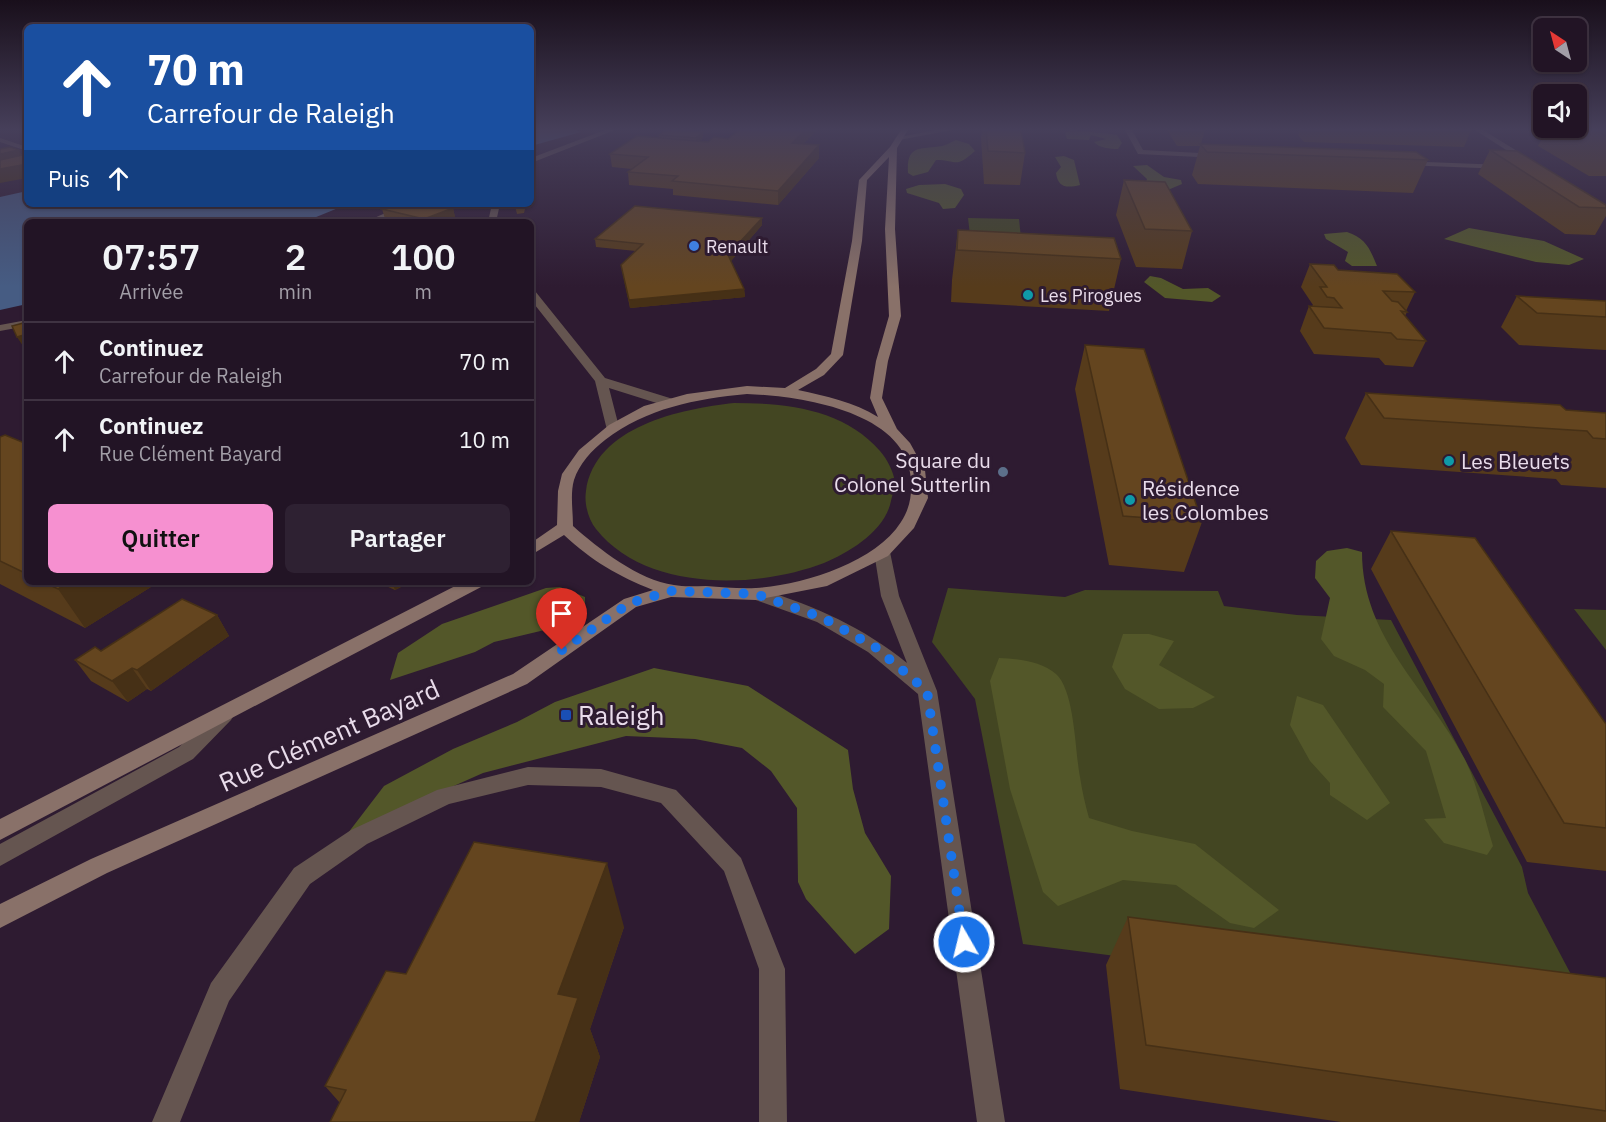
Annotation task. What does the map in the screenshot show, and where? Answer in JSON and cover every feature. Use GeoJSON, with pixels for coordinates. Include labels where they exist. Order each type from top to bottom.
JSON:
{"type":"FeatureCollection","features":[{"type":"Feature","properties":{"kind":"main road"},"geometry":{"type":"LineString","coordinates":[[787,392],[820,372],[837,355],[857,241],[863,182]]}},
{"type":"Feature","properties":{"kind":"main road"},"geometry":{"type":"LineString","coordinates":[[891,431],[876,398],[882,361],[895,316],[890,229],[892,182]]}},
{"type":"Feature","properties":{"kind":"main road"},"geometry":{"type":"LineString","coordinates":[[747,390],[787,392],[827,400],[862,413],[891,431],[905,446],[918,470],[920,498],[908,525],[882,552],[827,580],[756,594],[671,591],[627,574],[586,546],[565,526],[567,481],[583,452],[612,427],[629,417],[668,402],[707,393],[747,390]]}},
{"type":"Feature","properties":{"kind":"main road"},"geometry":{"type":"LineString","coordinates":[[534,548],[565,526]]}},
{"type":"Feature","properties":{"kind":"main road"},"geometry":{"type":"LineString","coordinates":[[0,830],[471,585]]}},
{"type":"Feature","properties":{"kind":"main road","name":"Rue Clément Bayard"},"geometry":{"type":"LineString","coordinates":[[0,916],[99,866],[520,679],[630,603],[671,591]]}},
{"type":"Feature","properties":{"kind":"street"},"geometry":{"type":"LineString","coordinates":[[376,219],[406,207]]}},
{"type":"Feature","properties":{"kind":"street"},"geometry":{"type":"LineString","coordinates":[[534,297],[601,381],[612,427]]}},
{"type":"Feature","properties":{"kind":"street"},"geometry":{"type":"LineString","coordinates":[[0,328],[24,324]]}},
{"type":"Feature","properties":{"kind":"street"},"geometry":{"type":"LineString","coordinates":[[601,381],[668,402]]}},
{"type":"Feature","properties":{"kind":"street"},"geometry":{"type":"LineString","coordinates":[[882,552],[890,596],[927,691],[991,1122]]}},
{"type":"Feature","properties":{"kind":"street"},"geometry":{"type":"LineString","coordinates":[[756,594],[823,618],[875,647],[927,691]]}},
{"type":"Feature","properties":{"kind":"street"},"geometry":{"type":"LineString","coordinates":[[0,856],[186,753],[225,714]]}},
{"type":"Feature","properties":{"kind":"street"},"geometry":{"type":"LineString","coordinates":[[166,1122],[220,992],[302,876],[359,837],[445,796],[528,776],[601,778],[668,796],[733,865],[771,969],[773,1122]]}},
{"type":"Feature","properties":{"kind":"green space"},"geometry":{"type":"Polygon","coordinates":[[[1059,182],[1079,182],[1080,185],[1064,186],[1059,182]]]}},
{"type":"Feature","properties":{"kind":"green space"},"geometry":{"type":"Polygon","coordinates":[[[1147,182],[1182,182],[1182,184],[1163,192],[1147,182]]]}},
{"type":"Feature","properties":{"kind":"green space"},"geometry":{"type":"Polygon","coordinates":[[[945,184],[961,189],[964,195],[955,208],[943,209],[939,203],[907,193],[906,189],[919,185],[945,184]]]}},
{"type":"Feature","properties":{"kind":"green space"},"geometry":{"type":"Polygon","coordinates":[[[968,218],[1019,219],[1021,238],[970,235],[968,218]]]}},
{"type":"Feature","properties":{"kind":"green space"},"geometry":{"type":"Polygon","coordinates":[[[1469,228],[1544,241],[1584,259],[1569,265],[1536,262],[1444,239],[1469,228]]]}},
{"type":"Feature","properties":{"kind":"green space"},"geometry":{"type":"Polygon","coordinates":[[[1347,232],[1359,237],[1372,254],[1377,266],[1352,266],[1345,261],[1348,252],[1326,239],[1324,234],[1347,232]]]}},
{"type":"Feature","properties":{"kind":"green space"},"geometry":{"type":"Polygon","coordinates":[[[1150,276],[1161,278],[1183,289],[1208,288],[1221,296],[1212,302],[1165,298],[1144,282],[1150,276]]]}},
{"type":"Feature","properties":{"kind":"green space"},"geometry":{"type":"Polygon","coordinates":[[[734,403],[794,407],[813,411],[832,417],[866,437],[885,458],[892,470],[895,483],[882,522],[865,539],[845,553],[797,572],[767,578],[703,579],[672,574],[643,565],[617,550],[596,529],[586,506],[586,491],[593,469],[605,451],[623,436],[666,416],[734,403]]]}},
{"type":"Feature","properties":{"kind":"green space"},"geometry":{"type":"Polygon","coordinates":[[[1347,548],[1362,552],[1365,583],[1373,611],[1385,637],[1449,733],[1469,768],[1493,846],[1487,855],[1444,843],[1424,819],[1446,818],[1426,751],[1383,707],[1384,684],[1365,670],[1334,656],[1321,639],[1330,598],[1315,578],[1316,561],[1327,551],[1347,548]]]}},
{"type":"Feature","properties":{"kind":"green space"},"geometry":{"type":"Polygon","coordinates":[[[560,587],[585,597],[585,611],[574,623],[494,642],[475,652],[390,680],[398,653],[442,624],[546,588],[560,587]]]}},
{"type":"Feature","properties":{"kind":"green space"},"geometry":{"type":"Polygon","coordinates":[[[948,588],[1065,597],[1085,590],[1218,591],[1224,606],[1297,615],[1391,620],[1522,867],[1528,893],[1594,1018],[1023,944],[975,699],[932,642],[948,588]]]}},
{"type":"Feature","properties":{"kind":"green space"},"geometry":{"type":"Polygon","coordinates":[[[1574,609],[1606,610],[1606,650],[1574,609]]]}},
{"type":"Feature","properties":{"kind":"green space"},"geometry":{"type":"Polygon","coordinates":[[[1123,634],[1149,634],[1174,641],[1159,665],[1215,697],[1193,708],[1159,709],[1125,689],[1112,667],[1123,634]]]}},
{"type":"Feature","properties":{"kind":"green space"},"geometry":{"type":"Polygon","coordinates":[[[999,658],[1036,663],[1056,674],[1062,682],[1071,707],[1078,766],[1089,818],[1132,831],[1195,844],[1279,910],[1254,928],[1230,923],[1176,885],[1123,880],[1058,906],[1043,892],[1010,789],[990,681],[999,658]]]}},
{"type":"Feature","properties":{"kind":"green space"},"geometry":{"type":"Polygon","coordinates":[[[654,668],[748,686],[848,750],[853,789],[865,833],[891,876],[889,929],[855,954],[806,899],[798,882],[797,808],[771,771],[742,748],[695,739],[626,736],[483,773],[348,833],[384,786],[453,749],[517,722],[555,702],[654,668]]]}},
{"type":"Feature","properties":{"kind":"green space"},"geometry":{"type":"Polygon","coordinates":[[[1297,696],[1323,705],[1390,803],[1367,820],[1330,795],[1330,783],[1310,761],[1290,725],[1297,696]]]}},
{"type":"Feature","properties":{"kind":"water"},"geometry":{"type":"Polygon","coordinates":[[[24,192],[24,207],[341,207],[311,219],[24,219],[24,305],[0,310],[0,197],[24,192]]]}},
{"type":"Feature","properties":{"kind":"building"},"geometry":{"type":"Polygon","coordinates":[[[686,182],[786,182],[778,191],[686,182]]]}},
{"type":"Feature","properties":{"kind":"building"},"geometry":{"type":"Polygon","coordinates":[[[1125,182],[1165,182],[1192,231],[1145,229],[1125,182]]]}},
{"type":"Feature","properties":{"kind":"building"},"geometry":{"type":"Polygon","coordinates":[[[1541,182],[1569,182],[1606,205],[1606,208],[1579,207],[1541,182]]]}},
{"type":"Feature","properties":{"kind":"building"},"geometry":{"type":"Polygon","coordinates":[[[635,206],[762,218],[728,255],[744,289],[629,300],[621,265],[643,244],[595,239],[635,206]]]}},
{"type":"Feature","properties":{"kind":"building"},"geometry":{"type":"Polygon","coordinates":[[[387,207],[453,208],[424,219],[382,209],[387,207]]]}},
{"type":"Feature","properties":{"kind":"building"},"geometry":{"type":"Polygon","coordinates":[[[958,230],[1114,238],[1121,259],[957,250],[958,230]]]}},
{"type":"Feature","properties":{"kind":"building"},"geometry":{"type":"Polygon","coordinates":[[[1310,264],[1334,265],[1338,270],[1397,274],[1415,292],[1383,291],[1407,312],[1401,311],[1426,341],[1397,339],[1391,333],[1324,328],[1309,306],[1342,308],[1334,298],[1327,297],[1320,287],[1327,287],[1310,264]]]}},
{"type":"Feature","properties":{"kind":"building"},"geometry":{"type":"Polygon","coordinates":[[[1517,296],[1606,301],[1606,317],[1537,313],[1517,296]]]}},
{"type":"Feature","properties":{"kind":"building"},"geometry":{"type":"Polygon","coordinates":[[[24,323],[24,335],[17,337],[12,326],[24,323]]]}},
{"type":"Feature","properties":{"kind":"building"},"geometry":{"type":"Polygon","coordinates":[[[1085,345],[1144,349],[1202,522],[1123,516],[1085,345]]]}},
{"type":"Feature","properties":{"kind":"building"},"geometry":{"type":"Polygon","coordinates":[[[1366,393],[1560,405],[1566,410],[1606,413],[1606,439],[1593,438],[1587,431],[1384,418],[1366,393]]]}},
{"type":"Feature","properties":{"kind":"building"},"geometry":{"type":"Polygon","coordinates":[[[5,435],[24,443],[24,573],[0,561],[0,437],[5,435]]]}},
{"type":"Feature","properties":{"kind":"building"},"geometry":{"type":"Polygon","coordinates":[[[1391,531],[1475,538],[1606,724],[1606,828],[1564,823],[1391,531]]]}},
{"type":"Feature","properties":{"kind":"building"},"geometry":{"type":"Polygon","coordinates":[[[49,585],[65,585],[58,589],[49,585]]]}},
{"type":"Feature","properties":{"kind":"building"},"geometry":{"type":"Polygon","coordinates":[[[182,599],[217,615],[137,670],[132,668],[112,681],[75,660],[95,647],[101,651],[182,599]]]}},
{"type":"Feature","properties":{"kind":"building"},"geometry":{"type":"Polygon","coordinates":[[[474,842],[607,863],[558,994],[578,998],[535,1122],[330,1122],[346,1090],[325,1086],[386,971],[406,974],[474,842]]]}},
{"type":"Feature","properties":{"kind":"building"},"geometry":{"type":"Polygon","coordinates":[[[1128,917],[1606,978],[1606,1111],[1146,1045],[1128,917]]]}},
{"type":"Feature","properties":{"kind":"place","name":"Renault"},"geometry":{"type":"Point","coordinates":[694,246]}},
{"type":"Feature","properties":{"kind":"place","name":"Les Pirogues"},"geometry":{"type":"Point","coordinates":[1028,295]}},
{"type":"Feature","properties":{"kind":"place","name":"Les Bleuets"},"geometry":{"type":"Point","coordinates":[1449,461]}},
{"type":"Feature","properties":{"kind":"place","name":"Square du Colonel Sutterlin"},"geometry":{"type":"Point","coordinates":[1003,472]}},
{"type":"Feature","properties":{"kind":"place","name":"Résidence les Colombes"},"geometry":{"type":"Point","coordinates":[1130,500]}},
{"type":"Feature","properties":{"kind":"place","name":"Raleigh"},"geometry":{"type":"Point","coordinates":[566,715]}},
{"type":"Feature","properties":{"kind":"route"},"geometry":{"type":"LineString","coordinates":[[562,650],[630,603],[671,591],[756,594],[823,618],[875,647],[927,691],[964,942]]}}]}
